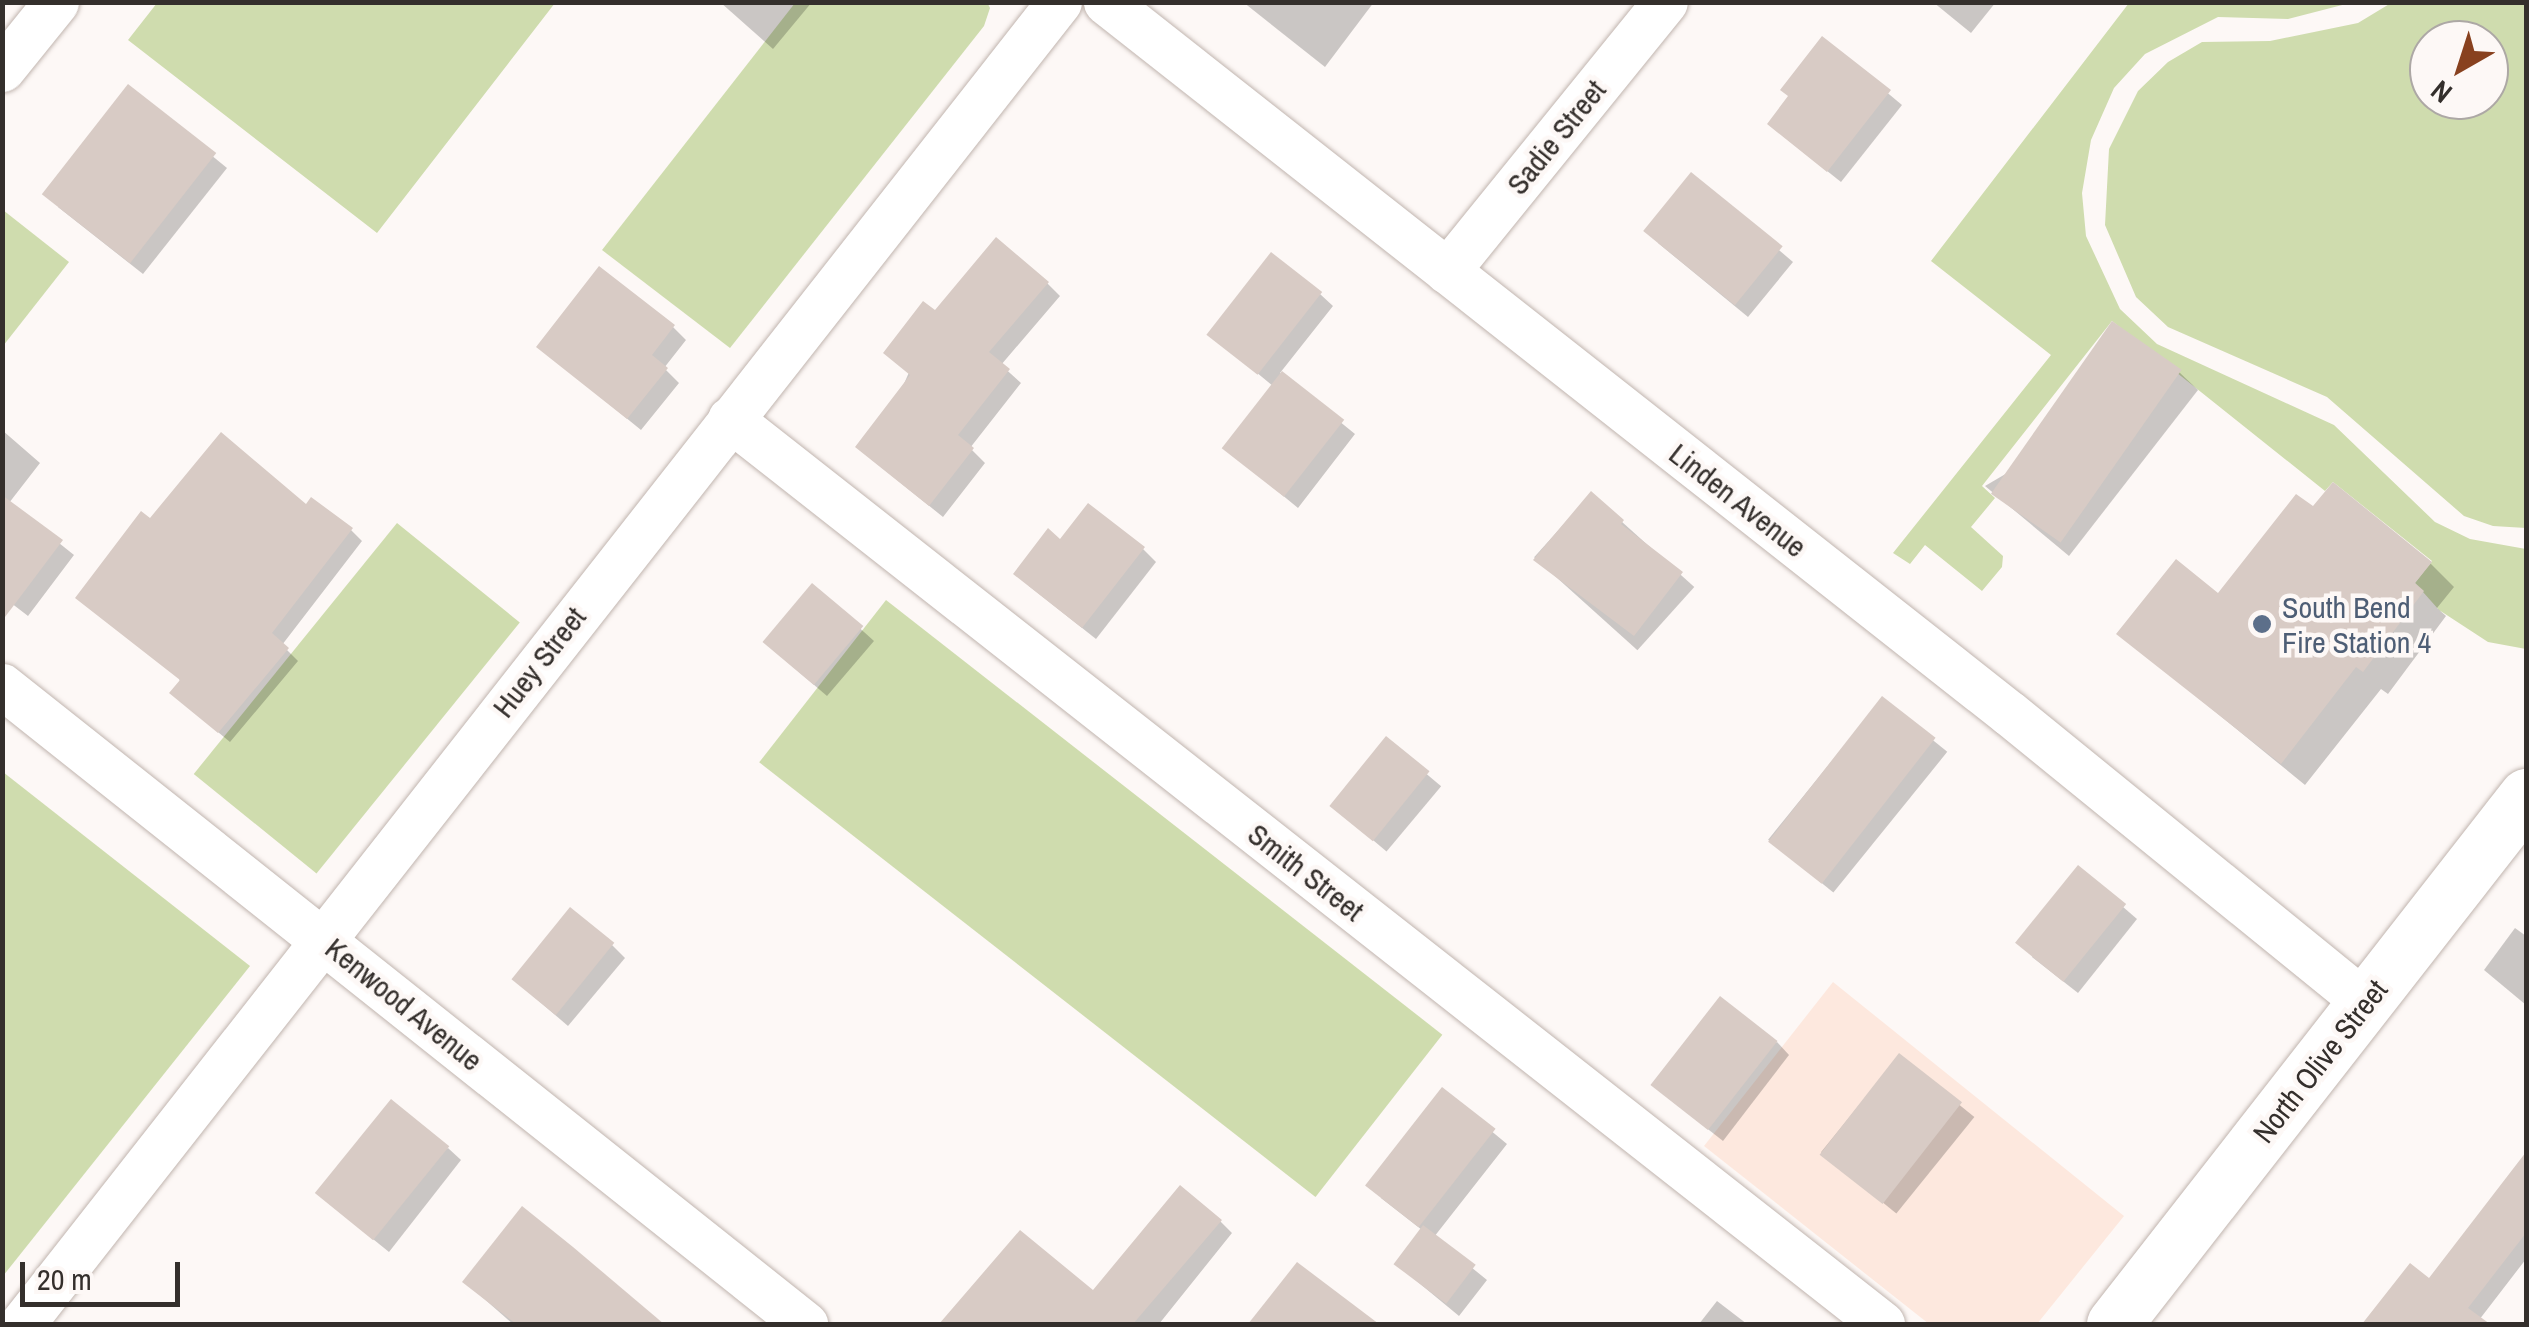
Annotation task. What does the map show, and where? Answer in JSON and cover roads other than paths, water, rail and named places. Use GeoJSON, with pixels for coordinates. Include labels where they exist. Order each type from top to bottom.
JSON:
{"type":"FeatureCollection","features":[{"type":"Feature","properties":{"kind":"street"},"geometry":{"type":"LineString","coordinates":[[2,70],[56,2]]}},
{"type":"Feature","properties":{"kind":"street","name":"Huey Street"},"geometry":{"type":"LineString","coordinates":[[22,1324],[1059,2]]}},
{"type":"Feature","properties":{"kind":"street","name":"Linden Avenue"},"geometry":{"type":"LineString","coordinates":[[1106,2],[2366,1003]]}},
{"type":"Feature","properties":{"kind":"street","name":"Sadie Street"},"geometry":{"type":"LineString","coordinates":[[1447,271],[1665,2]]}},
{"type":"Feature","properties":{"kind":"street","name":"Smith Street"},"geometry":{"type":"LineString","coordinates":[[730,419],[1882,1324]]}},
{"type":"Feature","properties":{"kind":"street","name":"Kenwood Avenue"},"geometry":{"type":"LineString","coordinates":[[2,686],[805,1324]]}},
{"type":"Feature","properties":{"kind":"street","name":"North Olive Street"},"geometry":{"type":"LineString","coordinates":[[2114,1324],[2526,796]]}},
{"type":"Feature","properties":{"kind":"place","name":"South Bend Fire Station 4"},"geometry":{"type":"Point","coordinates":[2262,624]}}]}
